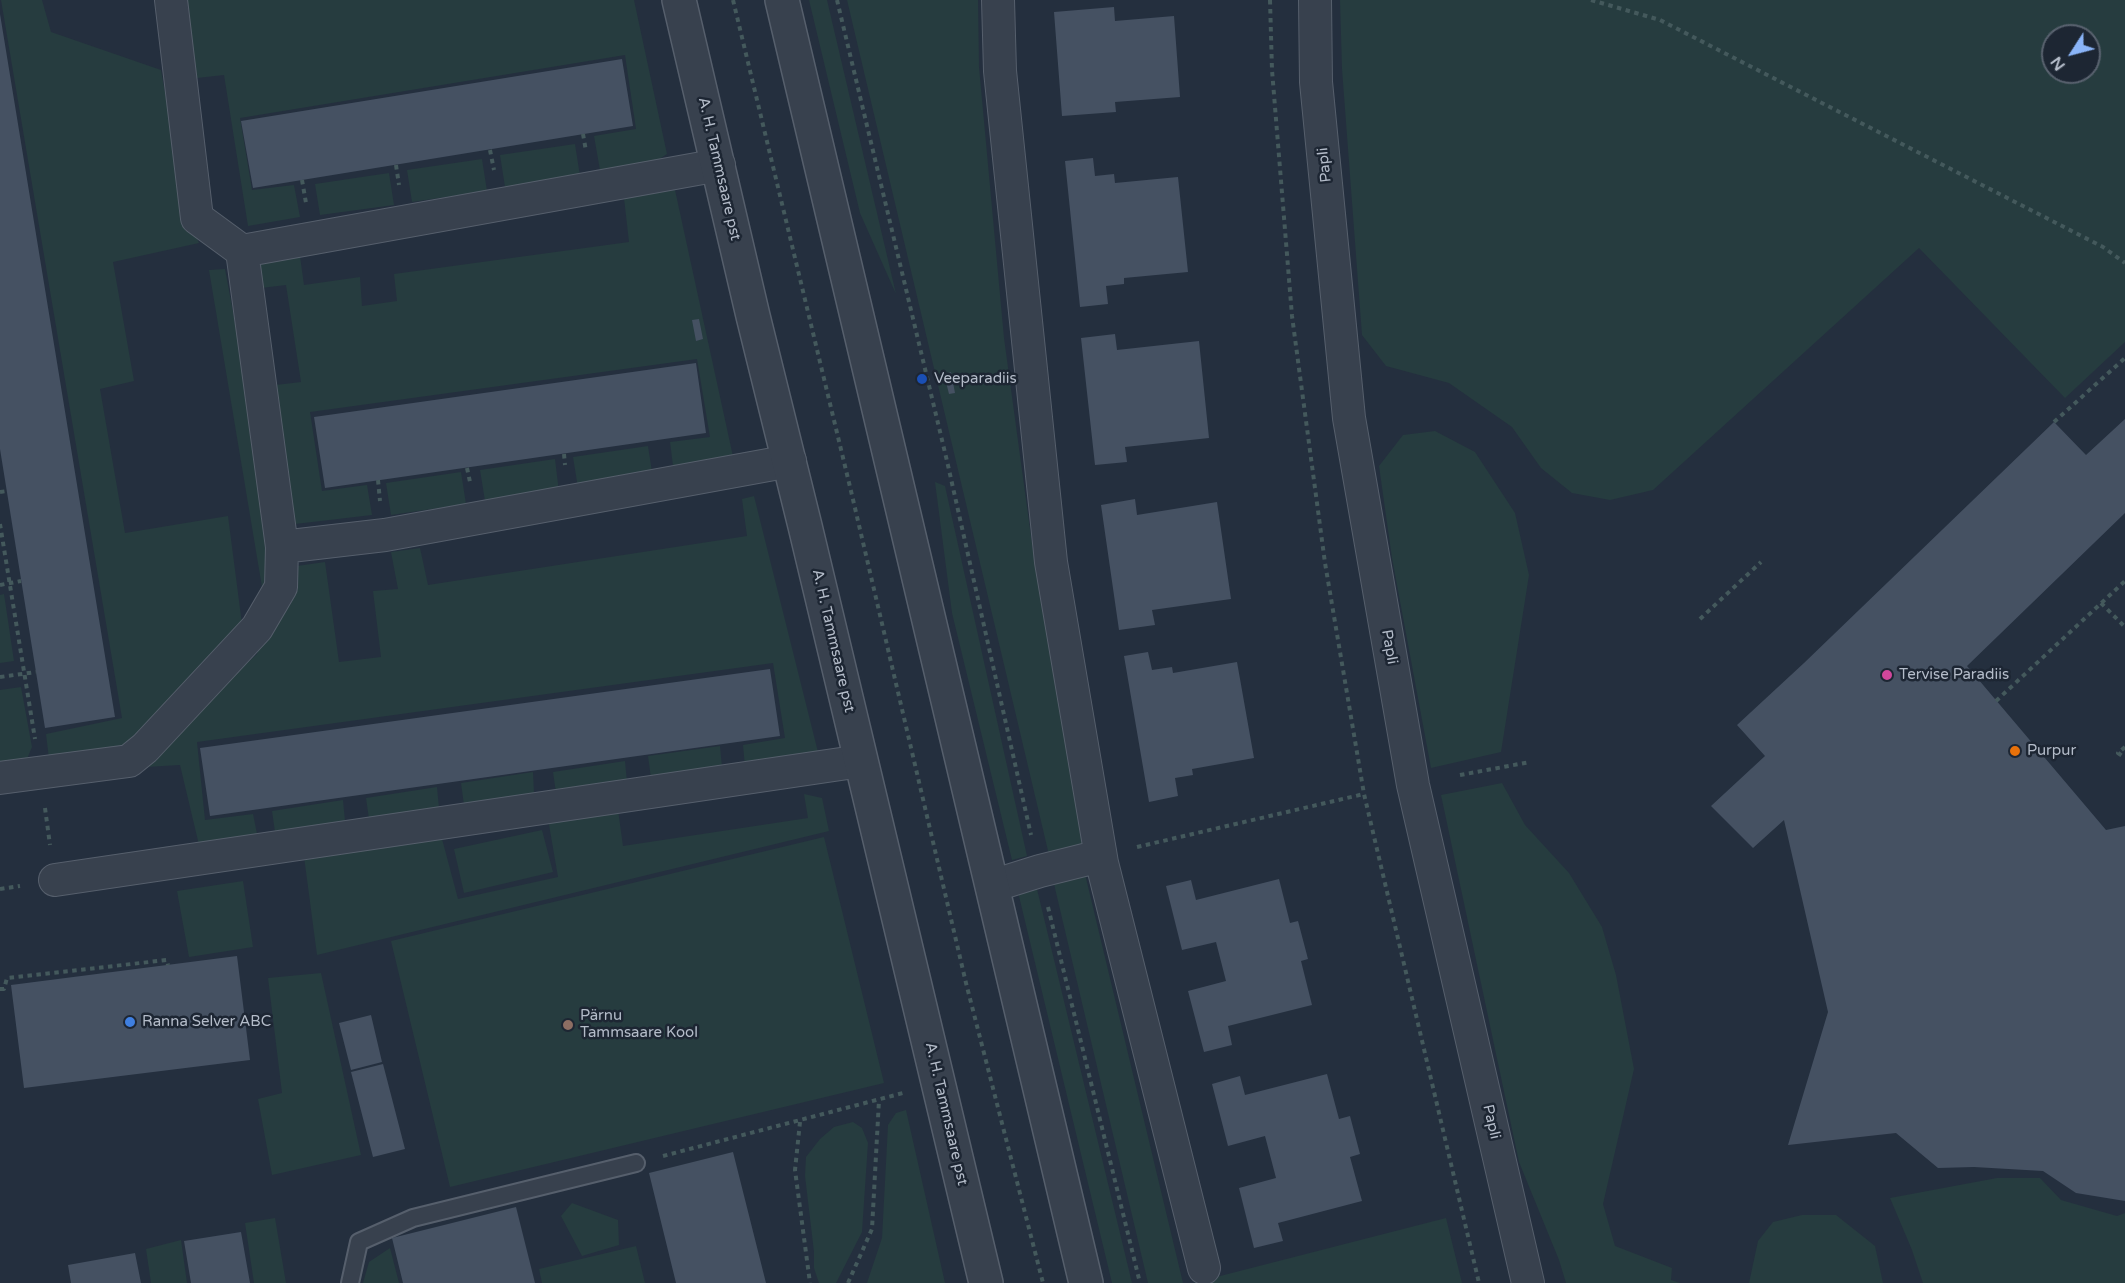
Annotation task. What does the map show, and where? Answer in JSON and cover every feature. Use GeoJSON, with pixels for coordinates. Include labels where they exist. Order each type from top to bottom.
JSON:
{"type":"FeatureCollection","features":[{"type":"Feature","properties":{"kind":"street"},"geometry":{"type":"LineString","coordinates":[[0,778],[129,761],[145,748],[257,628],[281,587],[282,547],[242,251],[197,218],[171,0]]}},
{"type":"Feature","properties":{"kind":"street","name":"A. H. Tammsaare pst"},"geometry":{"type":"LineString","coordinates":[[679,0],[986,1283]]}},
{"type":"Feature","properties":{"kind":"street"},"geometry":{"type":"LineString","coordinates":[[782,0],[1086,1283]]}},
{"type":"Feature","properties":{"kind":"street"},"geometry":{"type":"LineString","coordinates":[[998,0],[1000,71],[1051,562],[1100,856],[1204,1268]]}},
{"type":"Feature","properties":{"kind":"street","name":"Papli"},"geometry":{"type":"LineString","coordinates":[[1315,0],[1316,82],[1349,418],[1413,785],[1528,1283]]}},
{"type":"Feature","properties":{"kind":"street"},"geometry":{"type":"LineString","coordinates":[[242,251],[719,165]]}},
{"type":"Feature","properties":{"kind":"street"},"geometry":{"type":"LineString","coordinates":[[282,547],[385,535],[790,461]]}},
{"type":"Feature","properties":{"kind":"street"},"geometry":{"type":"LineString","coordinates":[[55,880],[861,760]]}},
{"type":"Feature","properties":{"kind":"street"},"geometry":{"type":"LineString","coordinates":[[992,886],[1100,856]]}},
{"type":"Feature","properties":{"kind":"lane"},"geometry":{"type":"LineString","coordinates":[[350,1283],[359,1242],[413,1218],[636,1163]]}},
{"type":"Feature","properties":{"kind":"path"},"geometry":{"type":"LineString","coordinates":[[733,0],[966,983],[1043,1283]]}},
{"type":"Feature","properties":{"kind":"path"},"geometry":{"type":"LineString","coordinates":[[837,0],[947,461],[1040,871],[1140,1283]]}},
{"type":"Feature","properties":{"kind":"path"},"geometry":{"type":"LineString","coordinates":[[1591,0],[1660,20],[2103,247],[2125,263]]}},
{"type":"Feature","properties":{"kind":"path"},"geometry":{"type":"LineString","coordinates":[[2054,422],[2125,358]]}},
{"type":"Feature","properties":{"kind":"path"},"geometry":{"type":"LineString","coordinates":[[0,492],[7,491]]}},
{"type":"Feature","properties":{"kind":"path"},"geometry":{"type":"LineString","coordinates":[[0,524],[55,880]]}},
{"type":"Feature","properties":{"kind":"path"},"geometry":{"type":"LineString","coordinates":[[1700,619],[1761,561]]}},
{"type":"Feature","properties":{"kind":"path"},"geometry":{"type":"LineString","coordinates":[[0,585],[21,581]]}},
{"type":"Feature","properties":{"kind":"path"},"geometry":{"type":"LineString","coordinates":[[1996,701],[2125,581]]}},
{"type":"Feature","properties":{"kind":"path"},"geometry":{"type":"LineString","coordinates":[[2101,603],[2125,627]]}},
{"type":"Feature","properties":{"kind":"path"},"geometry":{"type":"LineString","coordinates":[[0,677],[36,672]]}},
{"type":"Feature","properties":{"kind":"path"},"geometry":{"type":"LineString","coordinates":[[2125,747],[2118,753],[2125,758]]}},
{"type":"Feature","properties":{"kind":"path"},"geometry":{"type":"LineString","coordinates":[[1460,775],[1530,762]]}},
{"type":"Feature","properties":{"kind":"path"},"geometry":{"type":"LineString","coordinates":[[1100,856],[1364,794]]}},
{"type":"Feature","properties":{"kind":"path"},"geometry":{"type":"LineString","coordinates":[[0,989],[4,989],[7,978],[167,960],[168,965]]}},
{"type":"Feature","properties":{"kind":"path"},"geometry":{"type":"LineString","coordinates":[[636,1163],[800,1122],[938,1084]]}},
{"type":"Feature","properties":{"kind":"path"},"geometry":{"type":"LineString","coordinates":[[848,1283],[872,1229],[879,1100]]}},
{"type":"Feature","properties":{"kind":"path"},"geometry":{"type":"LineString","coordinates":[[800,1122],[795,1170],[810,1283]]}},
{"type":"Feature","properties":{"kind":"green space"},"geometry":{"type":"Polygon","coordinates":[[[1,0],[42,0],[51,32],[161,70],[187,217],[199,243],[113,262],[134,381],[100,389],[125,533],[228,516],[242,624],[125,751],[49,759],[46,734],[122,718],[1,0]]]}},
{"type":"Feature","properties":{"kind":"green space"},"geometry":{"type":"Polygon","coordinates":[[[186,0],[634,0],[667,154],[647,167],[601,176],[594,136],[636,129],[625,55],[240,118],[252,190],[294,185],[300,217],[248,226],[224,75],[188,79],[186,0]]]}},
{"type":"Feature","properties":{"kind":"green space"},"geometry":{"type":"Polygon","coordinates":[[[809,0],[827,0],[896,294],[860,213],[809,0]]]}},
{"type":"Feature","properties":{"kind":"green space"},"geometry":{"type":"Polygon","coordinates":[[[847,0],[978,0],[979,67],[1004,338],[1033,551],[1083,844],[1049,855],[847,0]]]}},
{"type":"Feature","properties":{"kind":"green space"},"geometry":{"type":"Polygon","coordinates":[[[1340,0],[2125,0],[2125,342],[2065,398],[1919,248],[1653,490],[1610,500],[1572,493],[1541,468],[1512,427],[1449,383],[1386,366],[1362,335],[1342,69],[1340,0]]]}},
{"type":"Feature","properties":{"kind":"green space"},"geometry":{"type":"Polygon","coordinates":[[[575,144],[580,176],[505,187],[500,155],[575,144]]]}},
{"type":"Feature","properties":{"kind":"green space"},"geometry":{"type":"Polygon","coordinates":[[[482,159],[487,191],[412,202],[407,170],[482,159]]]}},
{"type":"Feature","properties":{"kind":"green space"},"geometry":{"type":"Polygon","coordinates":[[[389,173],[394,205],[320,215],[315,184],[389,173]]]}},
{"type":"Feature","properties":{"kind":"green space"},"geometry":{"type":"Polygon","coordinates":[[[675,190],[734,461],[674,474],[670,442],[710,437],[697,359],[310,412],[322,491],[367,485],[372,515],[295,524],[267,386],[301,382],[286,285],[253,289],[260,255],[299,249],[304,285],[360,277],[362,306],[397,301],[394,274],[629,242],[624,198],[675,190]]]}},
{"type":"Feature","properties":{"kind":"green space"},"geometry":{"type":"Polygon","coordinates":[[[225,269],[272,521],[272,577],[263,593],[209,270],[225,269]]]}},
{"type":"Feature","properties":{"kind":"green space"},"geometry":{"type":"Polygon","coordinates":[[[1435,431],[1475,452],[1515,513],[1529,575],[1501,752],[1431,768],[1392,558],[1379,466],[1403,435],[1435,431]]]}},
{"type":"Feature","properties":{"kind":"green space"},"geometry":{"type":"Polygon","coordinates":[[[648,446],[653,478],[578,488],[573,457],[648,446]]]}},
{"type":"Feature","properties":{"kind":"green space"},"geometry":{"type":"Polygon","coordinates":[[[555,459],[559,492],[485,501],[480,470],[555,459]]]}},
{"type":"Feature","properties":{"kind":"green space"},"geometry":{"type":"Polygon","coordinates":[[[461,472],[466,504],[391,515],[386,483],[461,472]]]}},
{"type":"Feature","properties":{"kind":"green space"},"geometry":{"type":"Polygon","coordinates":[[[935,482],[945,486],[1027,856],[1012,860],[952,613],[935,482]]]}},
{"type":"Feature","properties":{"kind":"green space"},"geometry":{"type":"Polygon","coordinates":[[[754,496],[818,752],[745,767],[743,745],[785,738],[773,663],[197,742],[205,820],[253,814],[257,834],[199,845],[180,765],[146,767],[210,697],[257,654],[260,634],[291,604],[290,567],[325,562],[339,662],[381,657],[373,591],[398,589],[391,552],[420,548],[428,585],[747,536],[742,499],[754,496]]]}},
{"type":"Feature","properties":{"kind":"green space"},"geometry":{"type":"Polygon","coordinates":[[[4,594],[14,661],[0,663],[0,595],[4,594]]]}},
{"type":"Feature","properties":{"kind":"green space"},"geometry":{"type":"Polygon","coordinates":[[[21,687],[32,747],[24,766],[0,769],[0,690],[21,687]]]}},
{"type":"Feature","properties":{"kind":"green space"},"geometry":{"type":"Polygon","coordinates":[[[720,746],[722,767],[651,778],[648,756],[720,746]]]}},
{"type":"Feature","properties":{"kind":"green space"},"geometry":{"type":"Polygon","coordinates":[[[625,761],[627,782],[556,793],[553,772],[625,761]]]}},
{"type":"Feature","properties":{"kind":"green space"},"geometry":{"type":"Polygon","coordinates":[[[533,772],[534,793],[464,805],[461,783],[533,772]]]}},
{"type":"Feature","properties":{"kind":"green space"},"geometry":{"type":"Polygon","coordinates":[[[1502,783],[1525,825],[1569,873],[1602,927],[1616,975],[1634,1069],[1603,1204],[1615,1246],[1672,1268],[1671,1280],[1680,1283],[1566,1283],[1559,1260],[1519,1162],[1441,795],[1502,783]]]}},
{"type":"Feature","properties":{"kind":"green space"},"geometry":{"type":"Polygon","coordinates":[[[437,787],[439,808],[369,819],[366,798],[437,787]]]}},
{"type":"Feature","properties":{"kind":"green space"},"geometry":{"type":"Polygon","coordinates":[[[804,794],[822,798],[829,831],[317,955],[303,849],[441,835],[458,899],[558,877],[548,819],[618,810],[623,846],[808,818],[804,794]]]}},
{"type":"Feature","properties":{"kind":"green space"},"geometry":{"type":"Polygon","coordinates":[[[343,800],[345,821],[275,832],[272,811],[343,800]]]}},
{"type":"Feature","properties":{"kind":"green space"},"geometry":{"type":"Polygon","coordinates":[[[542,830],[553,872],[464,893],[454,849],[542,830]]]}},
{"type":"Feature","properties":{"kind":"green space"},"geometry":{"type":"Polygon","coordinates":[[[824,837],[884,1083],[450,1187],[391,941],[824,837]]]}},
{"type":"Feature","properties":{"kind":"green space"},"geometry":{"type":"Polygon","coordinates":[[[1085,874],[1183,1283],[1148,1283],[1054,884],[1085,874]]]}},
{"type":"Feature","properties":{"kind":"green space"},"geometry":{"type":"Polygon","coordinates":[[[243,881],[253,947],[189,957],[177,891],[243,881]]]}},
{"type":"Feature","properties":{"kind":"green space"},"geometry":{"type":"Polygon","coordinates":[[[1036,885],[1132,1283],[1112,1283],[1018,892],[1036,885]]]}},
{"type":"Feature","properties":{"kind":"green space"},"geometry":{"type":"Polygon","coordinates":[[[321,973],[361,1155],[272,1175],[258,1099],[282,1093],[268,978],[321,973]]]}},
{"type":"Feature","properties":{"kind":"green space"},"geometry":{"type":"Polygon","coordinates":[[[906,1110],[945,1283],[867,1283],[882,1238],[888,1125],[896,1113],[906,1110]]]}},
{"type":"Feature","properties":{"kind":"green space"},"geometry":{"type":"Polygon","coordinates":[[[853,1122],[862,1128],[868,1143],[862,1232],[836,1283],[819,1283],[814,1268],[805,1176],[806,1157],[820,1139],[834,1127],[853,1122]]]}},
{"type":"Feature","properties":{"kind":"green space"},"geometry":{"type":"Polygon","coordinates":[[[1997,1178],[2040,1178],[2061,1200],[2117,1216],[2125,1213],[2125,1283],[1923,1283],[1890,1198],[1997,1178]]]}},
{"type":"Feature","properties":{"kind":"green space"},"geometry":{"type":"Polygon","coordinates":[[[572,1203],[618,1220],[619,1245],[582,1256],[561,1216],[572,1203]]]}},
{"type":"Feature","properties":{"kind":"green space"},"geometry":{"type":"Polygon","coordinates":[[[1802,1215],[1836,1215],[1875,1246],[1883,1283],[1749,1283],[1758,1241],[1773,1222],[1802,1215]]]}},
{"type":"Feature","properties":{"kind":"green space"},"geometry":{"type":"Polygon","coordinates":[[[275,1218],[286,1283],[254,1283],[245,1223],[275,1218]]]}},
{"type":"Feature","properties":{"kind":"green space"},"geometry":{"type":"Polygon","coordinates":[[[1446,1218],[1462,1283],[1193,1283],[1446,1218]]]}},
{"type":"Feature","properties":{"kind":"green space"},"geometry":{"type":"Polygon","coordinates":[[[181,1240],[187,1283],[151,1283],[146,1249],[181,1240]]]}},
{"type":"Feature","properties":{"kind":"green space"},"geometry":{"type":"Polygon","coordinates":[[[636,1246],[645,1283],[542,1283],[539,1269],[636,1246]]]}},
{"type":"Feature","properties":{"kind":"green space"},"geometry":{"type":"Polygon","coordinates":[[[390,1248],[399,1283],[363,1283],[369,1262],[390,1248]]]}},
{"type":"Feature","properties":{"kind":"building"},"geometry":{"type":"Polygon","coordinates":[[[1114,7],[1115,21],[1174,16],[1180,97],[1115,102],[1116,112],[1062,116],[1054,12],[1114,7]]]}},
{"type":"Feature","properties":{"kind":"building"},"geometry":{"type":"Polygon","coordinates":[[[0,14],[115,717],[45,728],[0,449],[0,14]]]}},
{"type":"Feature","properties":{"kind":"building"},"geometry":{"type":"Polygon","coordinates":[[[622,59],[633,126],[253,188],[241,121],[622,59]]]}},
{"type":"Feature","properties":{"kind":"building"},"geometry":{"type":"Polygon","coordinates":[[[1093,158],[1095,176],[1114,174],[1115,183],[1178,177],[1188,272],[1124,278],[1124,284],[1106,286],[1108,304],[1080,307],[1065,161],[1093,158]]]}},
{"type":"Feature","properties":{"kind":"building"},"geometry":{"type":"Polygon","coordinates":[[[699,319],[703,339],[696,341],[692,320],[699,319]]]}},
{"type":"Feature","properties":{"kind":"building"},"geometry":{"type":"Polygon","coordinates":[[[1115,334],[1117,350],[1199,341],[1209,438],[1125,447],[1127,462],[1095,465],[1081,338],[1115,334]]]}},
{"type":"Feature","properties":{"kind":"building"},"geometry":{"type":"Polygon","coordinates":[[[696,363],[706,433],[325,488],[314,417],[696,363]]]}},
{"type":"Feature","properties":{"kind":"building"},"geometry":{"type":"Polygon","coordinates":[[[951,372],[955,393],[949,394],[944,374],[951,372]]]}},
{"type":"Feature","properties":{"kind":"building"},"geometry":{"type":"Polygon","coordinates":[[[2125,419],[2125,513],[1967,666],[2106,830],[2125,826],[2125,1201],[2076,1193],[2043,1171],[1974,1167],[1938,1168],[1896,1133],[1788,1145],[1828,1012],[1784,820],[1753,848],[1711,806],[1765,756],[1737,725],[2054,422],[2086,455],[2125,419]]]}},
{"type":"Feature","properties":{"kind":"building"},"geometry":{"type":"Polygon","coordinates":[[[1135,499],[1137,515],[1217,502],[1231,599],[1152,610],[1155,625],[1119,630],[1101,505],[1135,499]]]}},
{"type":"Feature","properties":{"kind":"building"},"geometry":{"type":"Polygon","coordinates":[[[1148,652],[1152,670],[1172,667],[1173,673],[1237,662],[1254,758],[1192,769],[1193,775],[1175,778],[1178,796],[1149,802],[1124,656],[1148,652]]]}},
{"type":"Feature","properties":{"kind":"building"},"geometry":{"type":"Polygon","coordinates":[[[770,669],[780,736],[210,816],[200,748],[770,669]]]}},
{"type":"Feature","properties":{"kind":"building"},"geometry":{"type":"Polygon","coordinates":[[[1279,879],[1290,923],[1298,921],[1308,959],[1301,961],[1312,1005],[1228,1026],[1232,1045],[1204,1052],[1188,991],[1226,981],[1216,942],[1182,950],[1166,886],[1191,880],[1196,900],[1279,879]]]}},
{"type":"Feature","properties":{"kind":"building","name":"Ranna Selver ABC"},"geometry":{"type":"Polygon","coordinates":[[[237,956],[250,1060],[24,1088],[11,985],[237,956]]]}},
{"type":"Feature","properties":{"kind":"building"},"geometry":{"type":"Polygon","coordinates":[[[371,1015],[382,1062],[351,1070],[339,1023],[371,1015]]]}},
{"type":"Feature","properties":{"kind":"building"},"geometry":{"type":"Polygon","coordinates":[[[383,1064],[405,1149],[373,1157],[351,1072],[383,1064]]]}},
{"type":"Feature","properties":{"kind":"building"},"geometry":{"type":"Polygon","coordinates":[[[1327,1074],[1339,1119],[1350,1116],[1360,1154],[1350,1157],[1362,1201],[1278,1223],[1283,1241],[1254,1248],[1239,1188],[1276,1178],[1265,1136],[1228,1146],[1212,1084],[1240,1076],[1245,1095],[1327,1074]]]}},
{"type":"Feature","properties":{"kind":"building"},"geometry":{"type":"Polygon","coordinates":[[[733,1152],[766,1283],[676,1283],[649,1173],[733,1152]]]}},
{"type":"Feature","properties":{"kind":"building"},"geometry":{"type":"Polygon","coordinates":[[[516,1207],[535,1283],[403,1283],[392,1238],[516,1207]]]}},
{"type":"Feature","properties":{"kind":"building"},"geometry":{"type":"Polygon","coordinates":[[[241,1232],[250,1283],[191,1283],[184,1241],[241,1232]]]}},
{"type":"Feature","properties":{"kind":"building"},"geometry":{"type":"Polygon","coordinates":[[[135,1253],[141,1283],[71,1283],[68,1265],[135,1253]]]}},
{"type":"Feature","properties":{"kind":"place","name":"Veeparadiis"},"geometry":{"type":"Point","coordinates":[922,379]}},
{"type":"Feature","properties":{"kind":"place","name":"Tervise Paradiis"},"geometry":{"type":"Point","coordinates":[1887,675]}},
{"type":"Feature","properties":{"kind":"place","name":"Purpur"},"geometry":{"type":"Point","coordinates":[2015,751]}},
{"type":"Feature","properties":{"kind":"place","name":"Ranna Selver ABC"},"geometry":{"type":"Point","coordinates":[130,1022]}},
{"type":"Feature","properties":{"kind":"place","name":"Pärnu Tammsaare Kool"},"geometry":{"type":"Point","coordinates":[568,1025]}}]}
